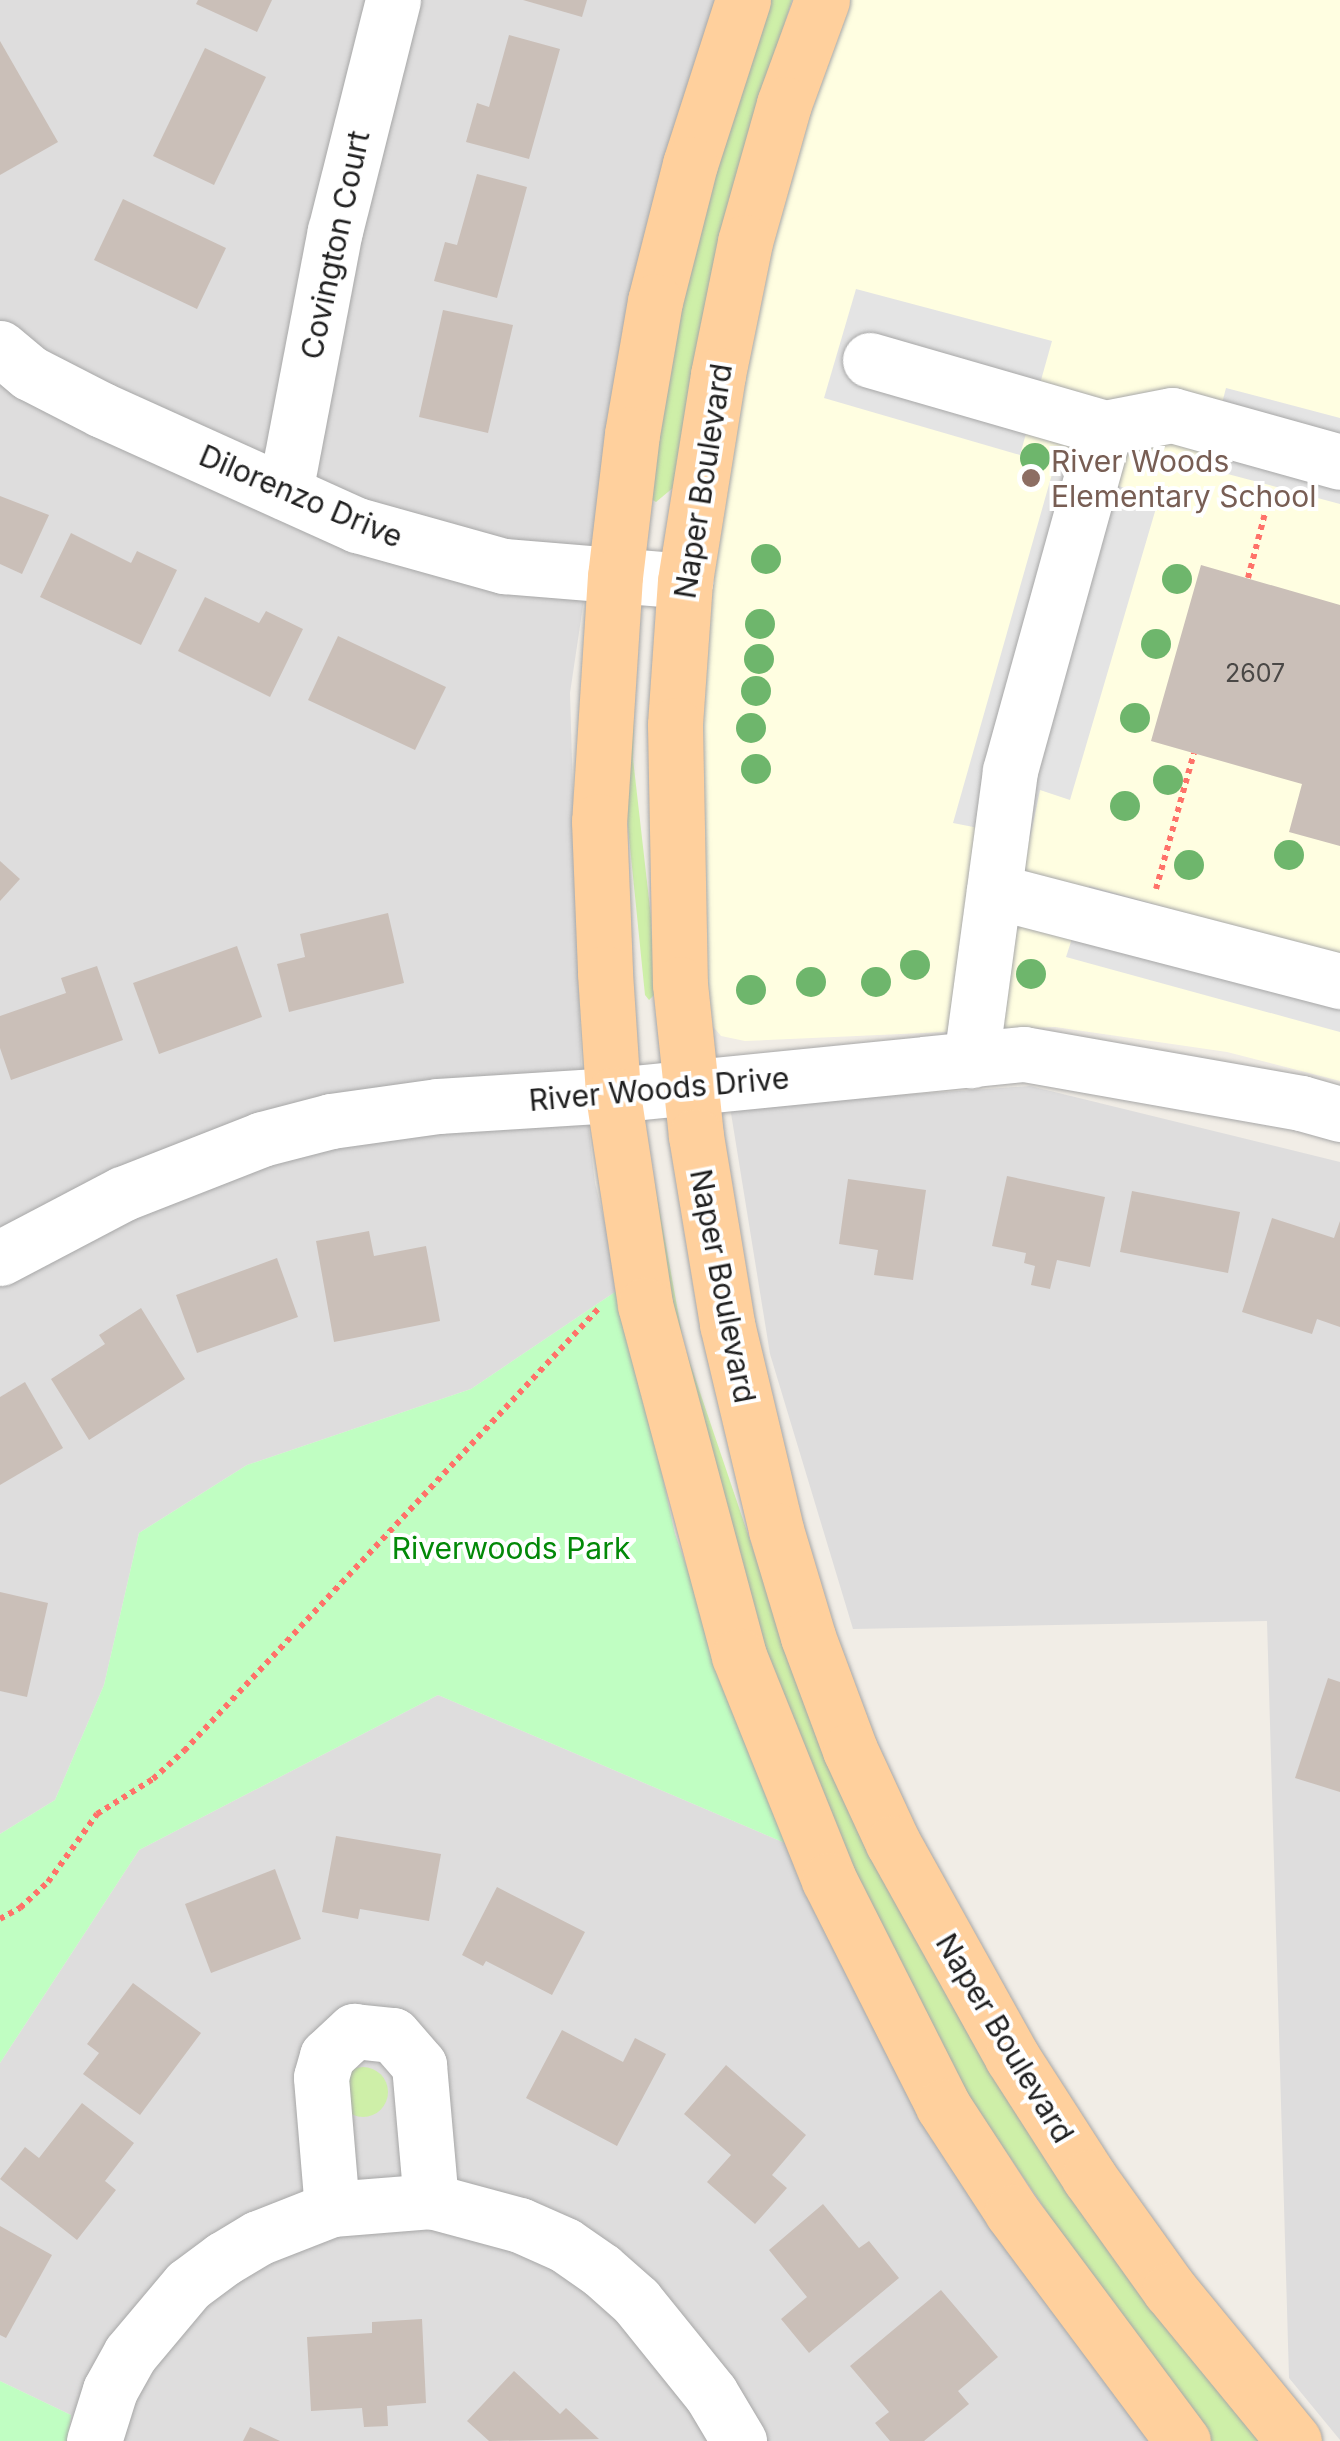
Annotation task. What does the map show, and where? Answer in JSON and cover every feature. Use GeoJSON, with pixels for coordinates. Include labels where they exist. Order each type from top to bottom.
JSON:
{"type":"FeatureCollection","features":[{"type":"Feature","properties":{"kind":"main road"},"geometry":{"type":"LineString","coordinates":[[743,0],[690,164],[655,300],[632,434],[615,576],[599,821],[614,1095],[645,1305],[704,1538],[739,1656],[828,1880],[943,2106],[1012,2212],[1183,2441]]}},
{"type":"Feature","properties":{"kind":"main road","name":"Naper Boulevard"},"geometry":{"type":"LineString","coordinates":[[822,0],[784,104],[745,242],[718,375],[685,581],[675,725],[674,851],[689,1088],[710,1234],[739,1385],[808,1637],[850,1750],[948,1946],[1079,2162],[1170,2290],[1294,2441]]}},
{"type":"Feature","properties":{"kind":"street","name":"Covington Court"},"geometry":{"type":"LineString","coordinates":[[285,492],[339,212],[393,0]]}},
{"type":"Feature","properties":{"kind":"street","name":"Dilorenzo Drive"},"geometry":{"type":"LineString","coordinates":[[0,348],[30,373],[102,410],[357,525],[504,566],[685,581]]}},
{"type":"Feature","properties":{"kind":"street"},"geometry":{"type":"LineString","coordinates":[[870,360],[1105,428],[1172,415],[1340,462]]}},
{"type":"Feature","properties":{"kind":"street"},"geometry":{"type":"LineString","coordinates":[[971,1060],[1010,771],[1105,428]]}},
{"type":"Feature","properties":{"kind":"street"},"geometry":{"type":"LineString","coordinates":[[994,892],[1340,981]]}},
{"type":"Feature","properties":{"kind":"street","name":"River Woods Drive"},"geometry":{"type":"LineString","coordinates":[[0,1258],[140,1186],[262,1139],[314,1125],[438,1106],[614,1095],[1024,1054],[1301,1103],[1340,1114]]}},
{"type":"Feature","properties":{"kind":"street"},"geometry":{"type":"LineString","coordinates":[[332,2209],[321,2076],[327,2056],[354,2031],[393,2035],[419,2064],[432,2201]]}},
{"type":"Feature","properties":{"kind":"street"},"geometry":{"type":"LineString","coordinates":[[94,2441],[110,2390],[130,2354],[188,2285],[258,2238],[332,2209],[432,2201],[520,2225],[565,2245],[601,2270],[636,2301],[711,2394],[740,2441]]}},
{"type":"Feature","properties":{"kind":"path"},"geometry":{"type":"LineString","coordinates":[[1248,578],[1269,498]]}},
{"type":"Feature","properties":{"kind":"path"},"geometry":{"type":"LineString","coordinates":[[1156,890],[1194,753]]}},
{"type":"Feature","properties":{"kind":"path"},"geometry":{"type":"LineString","coordinates":[[0,1919],[20,1908],[48,1882],[97,1814],[153,1778],[184,1751],[598,1309]]}},
{"type":"Feature","properties":{"kind":"shaded area"},"geometry":{"type":"Polygon","coordinates":[[[0,0],[718,0],[614,398],[570,693],[581,1061],[595,1183],[621,1288],[471,1389],[247,1465],[139,1533],[104,1685],[55,1800],[0,1834],[0,0]]]}},
{"type":"Feature","properties":{"kind":"shaded area","name":"River Woods Elementary School"},"geometry":{"type":"Polygon","coordinates":[[[844,0],[1340,0],[1340,1081],[1227,1052],[1055,1027],[745,1041],[721,1036],[705,1017],[693,797],[709,568],[776,208],[844,0]]]}},
{"type":"Feature","properties":{"kind":"shaded area"},"geometry":{"type":"Polygon","coordinates":[[[856,289],[1052,341],[1020,455],[824,398],[856,289]]]}},
{"type":"Feature","properties":{"kind":"shaded area"},"geometry":{"type":"Polygon","coordinates":[[[1226,388],[1340,418],[1340,504],[1205,468],[1226,388]]]}},
{"type":"Feature","properties":{"kind":"shaded area"},"geometry":{"type":"Polygon","coordinates":[[[1054,467],[1159,498],[1070,800],[1040,790],[1030,838],[953,823],[1054,467]]]}},
{"type":"Feature","properties":{"kind":"shaded area"},"geometry":{"type":"Polygon","coordinates":[[[1089,886],[1340,956],[1340,1032],[1066,957],[1089,886]]]}},
{"type":"Feature","properties":{"kind":"shaded area"},"geometry":{"type":"Polygon","coordinates":[[[1030,1086],[1340,1162],[1340,2440],[1289,2378],[1267,1621],[853,1629],[770,1354],[730,1107],[1030,1086]]]}},
{"type":"Feature","properties":{"kind":"shaded area"},"geometry":{"type":"Polygon","coordinates":[[[438,1695],[785,1843],[1156,2441],[68,2441],[71,2415],[0,2381],[0,2063],[139,1850],[438,1695]]]}},
{"type":"Feature","properties":{"kind":"green space"},"geometry":{"type":"Polygon","coordinates":[[[762,0],[792,0],[751,130],[674,487],[656,502],[648,497],[676,301],[762,0]]]}},
{"type":"Feature","properties":{"kind":"green space"},"geometry":{"type":"Polygon","coordinates":[[[635,677],[633,759],[651,917],[654,995],[649,1000],[645,995],[622,768],[635,677]]]}},
{"type":"Feature","properties":{"kind":"green space"},"geometry":{"type":"Polygon","coordinates":[[[646,1170],[654,1179],[684,1345],[779,1626],[1266,2441],[1208,2441],[1113,2330],[1045,2209],[947,2065],[819,1808],[716,1517],[646,1170]]]}},
{"type":"Feature","properties":{"kind":"green space","name":"Riverwoods Park"},"geometry":{"type":"Polygon","coordinates":[[[621,1288],[675,1534],[785,1843],[438,1695],[139,1850],[0,2063],[0,1834],[55,1800],[104,1685],[139,1533],[247,1465],[471,1389],[621,1288]]]}},
{"type":"Feature","properties":{"kind":"green space"},"geometry":{"type":"Polygon","coordinates":[[[363,2067],[381,2074],[388,2092],[381,2110],[363,2117],[345,2110],[338,2092],[345,2074],[363,2067]]]}},
{"type":"Feature","properties":{"kind":"green space"},"geometry":{"type":"Polygon","coordinates":[[[0,2381],[71,2415],[68,2441],[0,2441],[0,2381]]]}},
{"type":"Feature","properties":{"kind":"building"},"geometry":{"type":"Polygon","coordinates":[[[198,0],[272,0],[257,32],[196,4],[198,0]]]}},
{"type":"Feature","properties":{"kind":"building"},"geometry":{"type":"Polygon","coordinates":[[[523,0],[587,0],[582,17],[523,0]]]}},
{"type":"Feature","properties":{"kind":"building"},"geometry":{"type":"Polygon","coordinates":[[[509,35],[560,49],[529,159],[466,142],[477,103],[489,107],[509,35]]]}},
{"type":"Feature","properties":{"kind":"building"},"geometry":{"type":"Polygon","coordinates":[[[0,41],[58,142],[0,175],[0,41]]]}},
{"type":"Feature","properties":{"kind":"building"},"geometry":{"type":"Polygon","coordinates":[[[205,48],[266,77],[214,185],[153,156],[205,48]]]}},
{"type":"Feature","properties":{"kind":"building"},"geometry":{"type":"Polygon","coordinates":[[[477,174],[527,187],[497,298],[434,281],[445,242],[457,245],[477,174]]]}},
{"type":"Feature","properties":{"kind":"building"},"geometry":{"type":"Polygon","coordinates":[[[123,199],[226,248],[197,309],[94,260],[123,199]]]}},
{"type":"Feature","properties":{"kind":"building"},"geometry":{"type":"Polygon","coordinates":[[[443,310],[513,325],[488,433],[419,417],[443,310]]]}},
{"type":"Feature","properties":{"kind":"building"},"geometry":{"type":"Polygon","coordinates":[[[0,496],[49,515],[22,574],[0,564],[0,496]]]}},
{"type":"Feature","properties":{"kind":"building"},"geometry":{"type":"Polygon","coordinates":[[[71,533],[131,563],[137,551],[177,570],[141,645],[40,597],[71,533]]]}},
{"type":"Feature","properties":{"kind":"building"},"geometry":{"type":"Polygon","coordinates":[[[1201,565],[1340,605],[1340,846],[1289,832],[1302,784],[1151,741],[1201,565]]]}},
{"type":"Feature","properties":{"kind":"building"},"geometry":{"type":"Polygon","coordinates":[[[205,597],[259,623],[266,611],[303,629],[270,697],[178,651],[205,597]]]}},
{"type":"Feature","properties":{"kind":"building"},"geometry":{"type":"Polygon","coordinates":[[[338,636],[446,687],[415,750],[308,700],[338,636]]]}},
{"type":"Feature","properties":{"kind":"building"},"geometry":{"type":"Polygon","coordinates":[[[0,861],[20,879],[0,901],[0,861]]]}},
{"type":"Feature","properties":{"kind":"building"},"geometry":{"type":"Polygon","coordinates":[[[388,913],[404,983],[289,1012],[277,964],[305,957],[300,934],[388,913]]]}},
{"type":"Feature","properties":{"kind":"building"},"geometry":{"type":"Polygon","coordinates":[[[237,946],[262,1017],[159,1054],[133,983],[237,946]]]}},
{"type":"Feature","properties":{"kind":"building"},"geometry":{"type":"Polygon","coordinates":[[[97,966],[123,1040],[11,1080],[0,1048],[0,1016],[66,993],[61,978],[97,966]]]}},
{"type":"Feature","properties":{"kind":"building"},"geometry":{"type":"Polygon","coordinates":[[[1007,1176],[1105,1197],[1090,1267],[1057,1260],[1050,1289],[1031,1285],[1035,1266],[1024,1263],[1026,1253],[992,1246],[1007,1176]]]}},
{"type":"Feature","properties":{"kind":"building"},"geometry":{"type":"Polygon","coordinates":[[[848,1179],[926,1190],[913,1280],[874,1275],[878,1250],[839,1244],[848,1179]]]}},
{"type":"Feature","properties":{"kind":"building"},"geometry":{"type":"Polygon","coordinates":[[[1132,1191],[1240,1212],[1228,1273],[1120,1252],[1132,1191]]]}},
{"type":"Feature","properties":{"kind":"building"},"geometry":{"type":"Polygon","coordinates":[[[1272,1218],[1334,1238],[1340,1221],[1340,1327],[1317,1319],[1312,1334],[1242,1312],[1272,1218]]]}},
{"type":"Feature","properties":{"kind":"building"},"geometry":{"type":"Polygon","coordinates":[[[369,1231],[374,1256],[426,1246],[440,1321],[334,1342],[316,1241],[369,1231]]]}},
{"type":"Feature","properties":{"kind":"building"},"geometry":{"type":"Polygon","coordinates":[[[277,1258],[298,1317],[197,1353],[176,1295],[277,1258]]]}},
{"type":"Feature","properties":{"kind":"building"},"geometry":{"type":"Polygon","coordinates":[[[141,1308],[185,1379],[89,1440],[51,1379],[105,1344],[99,1335],[141,1308]]]}},
{"type":"Feature","properties":{"kind":"building"},"geometry":{"type":"Polygon","coordinates":[[[25,1382],[63,1448],[0,1485],[0,1397],[25,1382]]]}},
{"type":"Feature","properties":{"kind":"building"},"geometry":{"type":"Polygon","coordinates":[[[0,1592],[48,1603],[27,1697],[0,1691],[0,1592]]]}},
{"type":"Feature","properties":{"kind":"building"},"geometry":{"type":"Polygon","coordinates":[[[1328,1678],[1340,1682],[1340,1792],[1295,1778],[1328,1678]]]}},
{"type":"Feature","properties":{"kind":"building"},"geometry":{"type":"Polygon","coordinates":[[[336,1836],[441,1854],[429,1921],[360,1909],[358,1919],[322,1912],[336,1836]]]}},
{"type":"Feature","properties":{"kind":"building"},"geometry":{"type":"Polygon","coordinates":[[[275,1869],[301,1939],[211,1973],[185,1904],[275,1869]]]}},
{"type":"Feature","properties":{"kind":"building"},"geometry":{"type":"Polygon","coordinates":[[[497,1887],[585,1932],[552,1995],[486,1961],[483,1966],[462,1955],[497,1887]]]}},
{"type":"Feature","properties":{"kind":"building"},"geometry":{"type":"Polygon","coordinates":[[[133,1983],[201,2033],[140,2115],[83,2074],[99,2053],[87,2044],[133,1983]]]}},
{"type":"Feature","properties":{"kind":"building"},"geometry":{"type":"Polygon","coordinates":[[[562,2030],[623,2062],[635,2038],[666,2054],[617,2146],[526,2098],[562,2030]]]}},
{"type":"Feature","properties":{"kind":"building"},"geometry":{"type":"Polygon","coordinates":[[[726,2065],[806,2135],[772,2175],[787,2188],[755,2224],[707,2182],[731,2155],[684,2114],[726,2065]]]}},
{"type":"Feature","properties":{"kind":"building"},"geometry":{"type":"Polygon","coordinates":[[[82,2103],[134,2143],[105,2181],[116,2190],[77,2240],[0,2179],[25,2147],[39,2158],[82,2103]]]}},
{"type":"Feature","properties":{"kind":"building"},"geometry":{"type":"Polygon","coordinates":[[[823,2204],[859,2248],[869,2241],[899,2278],[809,2353],[781,2319],[807,2297],[769,2250],[823,2204]]]}},
{"type":"Feature","properties":{"kind":"building"},"geometry":{"type":"Polygon","coordinates":[[[0,2226],[52,2255],[6,2338],[0,2335],[0,2226]]]}},
{"type":"Feature","properties":{"kind":"building"},"geometry":{"type":"Polygon","coordinates":[[[941,2290],[998,2357],[958,2391],[969,2404],[924,2441],[890,2441],[875,2423],[889,2412],[850,2366],[941,2290]]]}},
{"type":"Feature","properties":{"kind":"building"},"geometry":{"type":"Polygon","coordinates":[[[422,2319],[426,2403],[387,2406],[388,2426],[364,2427],[362,2408],[311,2411],[307,2337],[372,2333],[372,2322],[422,2319]]]}},
{"type":"Feature","properties":{"kind":"building"},"geometry":{"type":"Polygon","coordinates":[[[514,2371],[560,2414],[566,2408],[599,2439],[489,2441],[467,2421],[514,2371]]]}},
{"type":"Feature","properties":{"kind":"building"},"geometry":{"type":"Polygon","coordinates":[[[250,2427],[280,2441],[243,2441],[250,2427]]]}},
{"type":"Feature","properties":{"kind":"place","name":"River Woods Elementary School"},"geometry":{"type":"Point","coordinates":[1031,478]}}]}
